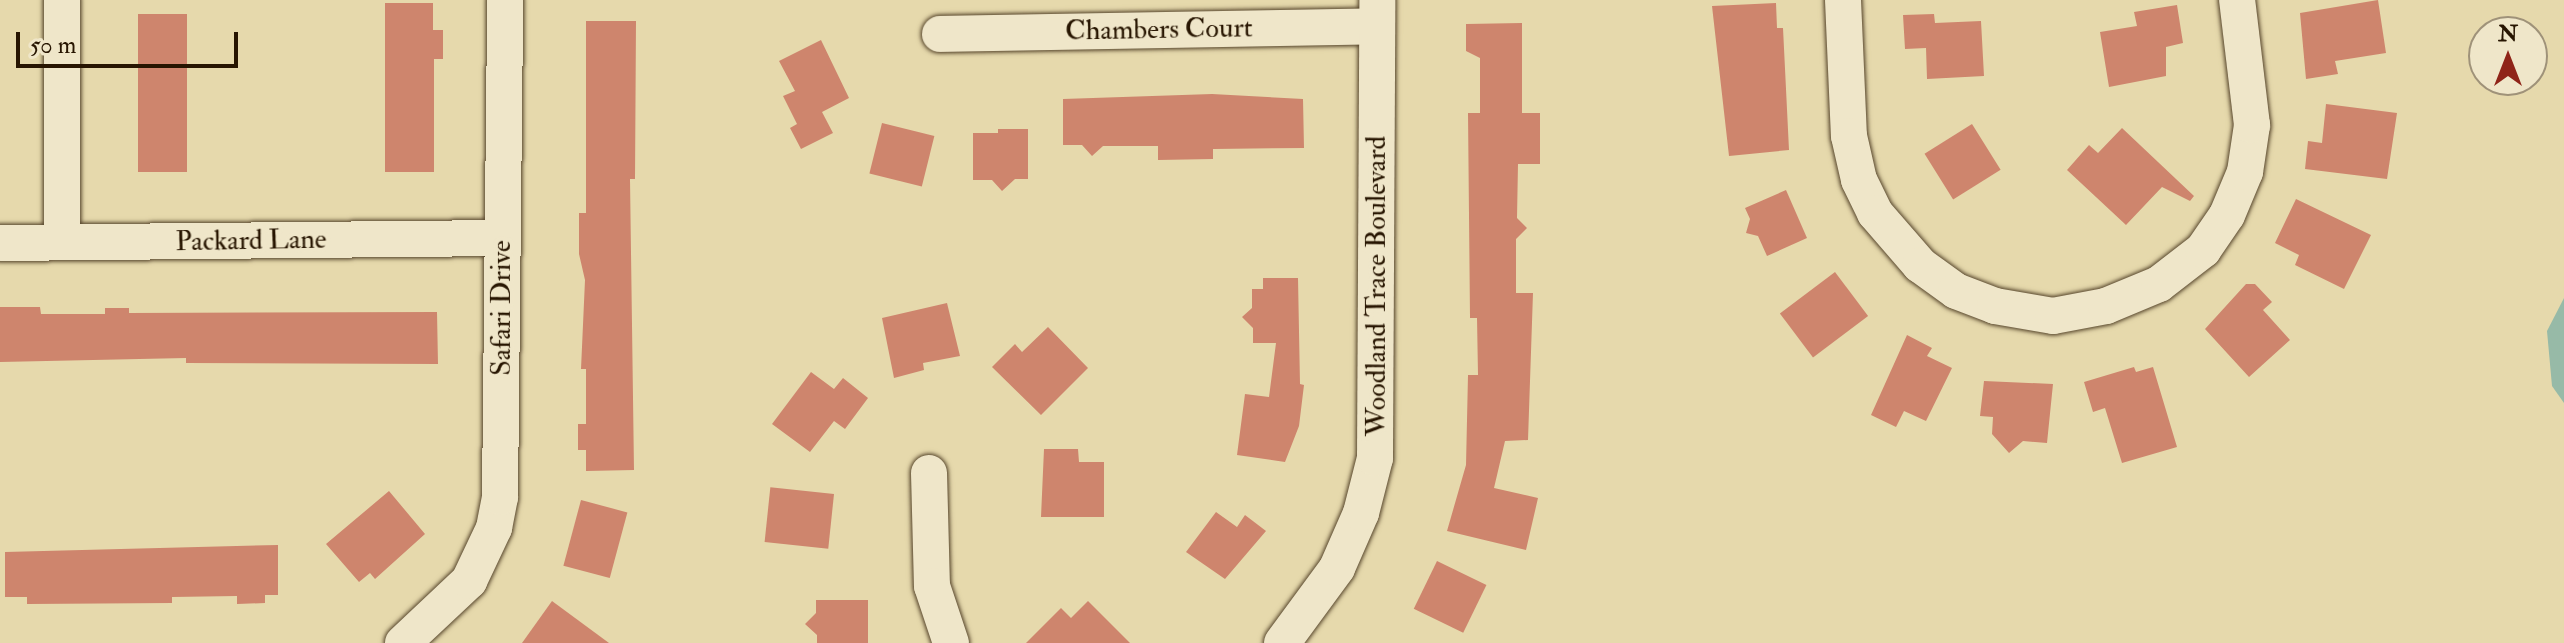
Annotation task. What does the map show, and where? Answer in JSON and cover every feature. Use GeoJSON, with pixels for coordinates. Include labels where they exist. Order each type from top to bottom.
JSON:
{"type":"FeatureCollection","features":[{"type":"Feature","properties":{"kind":"street"},"geometry":{"type":"LineString","coordinates":[[62,0],[62,242]]}},
{"type":"Feature","properties":{"kind":"street","name":"Safari Drive"},"geometry":{"type":"LineString","coordinates":[[403,643],[451,602],[483,554],[500,497],[505,0]]}},
{"type":"Feature","properties":{"kind":"street"},"geometry":{"type":"LineString","coordinates":[[1843,0],[1849,136],[1859,180],[1875,213],[1920,265],[1956,291],[1995,306],[2053,316],[2106,306],[2159,284],[2203,250],[2227,215],[2245,172],[2252,125],[2237,0]]}},
{"type":"Feature","properties":{"kind":"street","name":"Chambers Court"},"geometry":{"type":"LineString","coordinates":[[940,34],[1377,13]]}},
{"type":"Feature","properties":{"kind":"street","name":"Woodland Trace Boulevard"},"geometry":{"type":"LineString","coordinates":[[1282,643],[1337,568],[1361,513],[1375,458],[1377,13]]}},
{"type":"Feature","properties":{"kind":"street","name":"Packard Lane"},"geometry":{"type":"LineString","coordinates":[[0,243],[501,238]]}},
{"type":"Feature","properties":{"kind":"street"},"geometry":{"type":"LineString","coordinates":[[929,473],[930,568],[951,643]]}},
{"type":"Feature","properties":{"kind":"shaded area"},"geometry":{"type":"Polygon","coordinates":[[[2564,298],[2564,403],[2552,386],[2547,331],[2564,298]]]}},
{"type":"Feature","properties":{"kind":"building"},"geometry":{"type":"Polygon","coordinates":[[[2378,0],[2386,53],[2335,61],[2338,74],[2306,79],[2300,13],[2378,0]]]}},
{"type":"Feature","properties":{"kind":"building"},"geometry":{"type":"Polygon","coordinates":[[[385,3],[433,3],[433,30],[443,30],[443,59],[434,59],[434,172],[385,172],[385,3]]]}},
{"type":"Feature","properties":{"kind":"building"},"geometry":{"type":"Polygon","coordinates":[[[1776,3],[1777,28],[1783,28],[1789,150],[1729,156],[1712,6],[1776,3]]]}},
{"type":"Feature","properties":{"kind":"building"},"geometry":{"type":"Polygon","coordinates":[[[2177,5],[2183,43],[2166,47],[2166,76],[2109,87],[2100,32],[2137,26],[2134,12],[2177,5]]]}},
{"type":"Feature","properties":{"kind":"building"},"geometry":{"type":"Polygon","coordinates":[[[138,14],[187,14],[187,172],[138,172],[138,14]]]}},
{"type":"Feature","properties":{"kind":"building"},"geometry":{"type":"Polygon","coordinates":[[[1934,14],[1935,23],[1981,21],[1984,76],[1927,79],[1926,48],[1905,49],[1903,15],[1934,14]]]}},
{"type":"Feature","properties":{"kind":"building"},"geometry":{"type":"Polygon","coordinates":[[[586,21],[636,21],[635,179],[630,179],[634,470],[586,471],[586,450],[578,450],[578,424],[586,424],[586,369],[581,369],[585,280],[579,254],[579,213],[586,213],[586,21]]]}},
{"type":"Feature","properties":{"kind":"building"},"geometry":{"type":"Polygon","coordinates":[[[1522,23],[1522,113],[1540,113],[1540,164],[1518,164],[1517,218],[1527,228],[1516,239],[1516,293],[1533,293],[1528,440],[1505,441],[1494,488],[1538,498],[1526,550],[1447,531],[1466,465],[1468,375],[1478,375],[1477,318],[1470,318],[1468,113],[1480,113],[1480,58],[1466,51],[1466,24],[1522,23]]]}},
{"type":"Feature","properties":{"kind":"building"},"geometry":{"type":"Polygon","coordinates":[[[821,40],[849,98],[822,112],[833,133],[801,149],[790,128],[797,124],[783,96],[795,91],[779,61],[821,40]]]}},
{"type":"Feature","properties":{"kind":"building"},"geometry":{"type":"Polygon","coordinates":[[[1212,94],[1303,99],[1304,148],[1213,149],[1213,159],[1158,160],[1158,146],[1103,146],[1092,156],[1082,145],[1063,145],[1063,99],[1212,94]]]}},
{"type":"Feature","properties":{"kind":"building"},"geometry":{"type":"Polygon","coordinates":[[[2326,104],[2397,113],[2387,179],[2305,169],[2308,141],[2322,143],[2326,104]]]}},
{"type":"Feature","properties":{"kind":"building"},"geometry":{"type":"Polygon","coordinates":[[[882,123],[934,136],[922,187],[869,173],[882,123]]]}},
{"type":"Feature","properties":{"kind":"building"},"geometry":{"type":"Polygon","coordinates":[[[1972,124],[2001,170],[1953,199],[1925,154],[1972,124]]]}},
{"type":"Feature","properties":{"kind":"building"},"geometry":{"type":"Polygon","coordinates":[[[2122,128],[2194,196],[2190,201],[2162,187],[2126,225],[2067,170],[2089,145],[2098,153],[2122,128]]]}},
{"type":"Feature","properties":{"kind":"building"},"geometry":{"type":"Polygon","coordinates":[[[998,129],[1028,129],[1028,179],[1015,179],[1002,191],[992,180],[973,180],[973,133],[998,133],[998,129]]]}},
{"type":"Feature","properties":{"kind":"building"},"geometry":{"type":"Polygon","coordinates":[[[1786,190],[1807,238],[1767,256],[1758,236],[1746,233],[1750,219],[1745,208],[1786,190]]]}},
{"type":"Feature","properties":{"kind":"building"},"geometry":{"type":"Polygon","coordinates":[[[2296,199],[2371,235],[2344,289],[2295,265],[2299,255],[2275,243],[2296,199]]]}},
{"type":"Feature","properties":{"kind":"building"},"geometry":{"type":"Polygon","coordinates":[[[1835,272],[1868,316],[1813,357],[1780,314],[1835,272]]]}},
{"type":"Feature","properties":{"kind":"building"},"geometry":{"type":"Polygon","coordinates":[[[1263,278],[1298,278],[1300,384],[1304,385],[1299,426],[1285,462],[1237,455],[1245,394],[1269,397],[1276,343],[1253,343],[1253,328],[1242,317],[1252,308],[1252,289],[1263,289],[1263,278]]]}},
{"type":"Feature","properties":{"kind":"building"},"geometry":{"type":"Polygon","coordinates":[[[2246,284],[2255,284],[2272,302],[2263,310],[2290,340],[2249,377],[2205,329],[2246,284]]]}},
{"type":"Feature","properties":{"kind":"building"},"geometry":{"type":"Polygon","coordinates":[[[947,303],[960,356],[923,363],[924,370],[894,378],[882,318],[947,303]]]}},
{"type":"Feature","properties":{"kind":"building"},"geometry":{"type":"Polygon","coordinates":[[[0,307],[40,307],[41,314],[105,314],[105,308],[129,308],[129,313],[437,312],[438,364],[186,363],[186,358],[0,362],[0,307]]]}},
{"type":"Feature","properties":{"kind":"building"},"geometry":{"type":"Polygon","coordinates":[[[1048,327],[1088,368],[1041,415],[992,367],[1015,344],[1022,352],[1048,327]]]}},
{"type":"Feature","properties":{"kind":"building"},"geometry":{"type":"Polygon","coordinates":[[[1907,335],[1932,348],[1927,356],[1952,368],[1926,421],[1904,411],[1896,427],[1871,415],[1907,335]]]}},
{"type":"Feature","properties":{"kind":"building"},"geometry":{"type":"Polygon","coordinates":[[[2134,367],[2136,372],[2153,367],[2177,447],[2122,463],[2105,408],[2093,412],[2084,382],[2134,367]]]}},
{"type":"Feature","properties":{"kind":"building"},"geometry":{"type":"Polygon","coordinates":[[[811,372],[834,389],[843,378],[868,398],[845,429],[834,421],[810,452],[772,424],[811,372]]]}},
{"type":"Feature","properties":{"kind":"building"},"geometry":{"type":"Polygon","coordinates":[[[1984,381],[2053,384],[2047,443],[2023,441],[2009,453],[1992,434],[1993,417],[1980,416],[1984,381]]]}},
{"type":"Feature","properties":{"kind":"building"},"geometry":{"type":"Polygon","coordinates":[[[1044,449],[1078,449],[1079,462],[1104,462],[1104,517],[1041,517],[1044,449]]]}},
{"type":"Feature","properties":{"kind":"building"},"geometry":{"type":"Polygon","coordinates":[[[770,487],[834,494],[828,549],[765,542],[770,487]]]}},
{"type":"Feature","properties":{"kind":"building"},"geometry":{"type":"Polygon","coordinates":[[[389,491],[425,534],[375,579],[370,573],[359,582],[326,544],[389,491]]]}},
{"type":"Feature","properties":{"kind":"building"},"geometry":{"type":"Polygon","coordinates":[[[581,500],[627,512],[610,578],[563,566],[581,500]]]}},
{"type":"Feature","properties":{"kind":"building"},"geometry":{"type":"Polygon","coordinates":[[[1216,512],[1237,527],[1245,515],[1266,531],[1225,579],[1186,552],[1216,512]]]}},
{"type":"Feature","properties":{"kind":"building"},"geometry":{"type":"Polygon","coordinates":[[[278,545],[278,595],[265,595],[265,603],[237,604],[237,596],[172,597],[172,603],[27,604],[27,597],[5,597],[5,552],[278,545]]]}},
{"type":"Feature","properties":{"kind":"building"},"geometry":{"type":"Polygon","coordinates":[[[1437,561],[1486,585],[1463,633],[1414,609],[1437,561]]]}},
{"type":"Feature","properties":{"kind":"building"},"geometry":{"type":"Polygon","coordinates":[[[816,600],[868,600],[868,643],[817,643],[817,635],[805,624],[816,613],[816,600]]]}},
{"type":"Feature","properties":{"kind":"building"},"geometry":{"type":"Polygon","coordinates":[[[552,601],[609,643],[522,643],[552,601]]]}},
{"type":"Feature","properties":{"kind":"building"},"geometry":{"type":"Polygon","coordinates":[[[1088,601],[1130,643],[1026,643],[1061,608],[1071,618],[1088,601]]]}}]}
